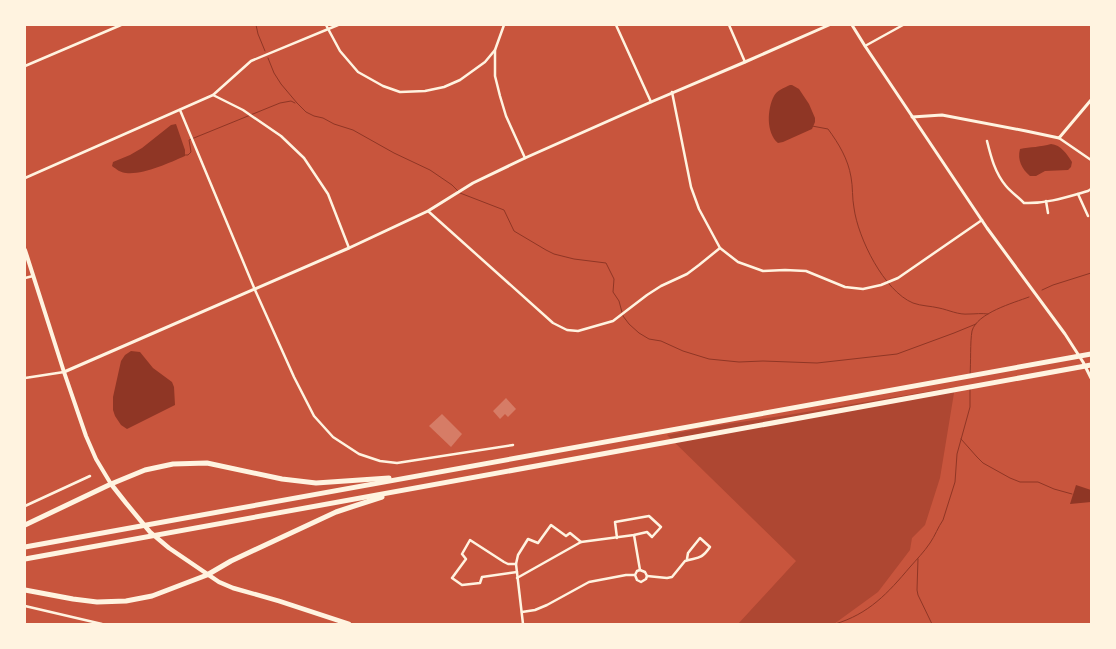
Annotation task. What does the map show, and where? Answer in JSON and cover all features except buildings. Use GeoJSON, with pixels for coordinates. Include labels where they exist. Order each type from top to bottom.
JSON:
{"type":"FeatureCollection","features":[{"type":"Feature","properties":{"kind":"highway"},"geometry":{"type":"LineString","coordinates":[[25,547],[1091,354]]}},
{"type":"Feature","properties":{"kind":"highway"},"geometry":{"type":"LineString","coordinates":[[25,559],[1091,366]]}},
{"type":"Feature","properties":{"kind":"highway"},"geometry":{"type":"LineString","coordinates":[[25,525],[111,484],[145,470],[173,464],[208,463],[282,479],[316,483],[417,476]]}},
{"type":"Feature","properties":{"kind":"highway"},"geometry":{"type":"LineString","coordinates":[[25,590],[97,602],[126,601],[152,596],[207,575],[232,561],[336,512],[404,491]]}},
{"type":"Feature","properties":{"kind":"main road"},"geometry":{"type":"LineString","coordinates":[[25,250],[64,372],[96,459],[111,484],[150,532],[168,548],[207,575],[232,588],[349,624]]}},
{"type":"Feature","properties":{"kind":"street"},"geometry":{"type":"LineString","coordinates":[[25,66],[121,25]]}},
{"type":"Feature","properties":{"kind":"street"},"geometry":{"type":"LineString","coordinates":[[326,25],[340,51],[358,72],[383,86],[400,92],[425,91],[444,87],[460,80],[485,62],[495,50]]}},
{"type":"Feature","properties":{"kind":"street"},"geometry":{"type":"LineString","coordinates":[[25,178],[213,95],[251,62],[338,25]]}},
{"type":"Feature","properties":{"kind":"street"},"geometry":{"type":"LineString","coordinates":[[504,25],[495,50],[495,76],[506,116],[525,158]]}},
{"type":"Feature","properties":{"kind":"street"},"geometry":{"type":"LineString","coordinates":[[616,25],[651,102]]}},
{"type":"Feature","properties":{"kind":"street"},"geometry":{"type":"LineString","coordinates":[[729,25],[745,62]]}},
{"type":"Feature","properties":{"kind":"street"},"geometry":{"type":"LineString","coordinates":[[25,378],[64,372],[255,290],[428,211],[472,183],[525,158],[672,92],[829,25]]}},
{"type":"Feature","properties":{"kind":"street"},"geometry":{"type":"LineString","coordinates":[[852,25],[982,220],[1065,334],[1091,378]]}},
{"type":"Feature","properties":{"kind":"street"},"geometry":{"type":"LineString","coordinates":[[865,46],[902,25]]}},
{"type":"Feature","properties":{"kind":"street"},"geometry":{"type":"LineString","coordinates":[[672,92],[691,187],[699,209],[720,248],[738,262],[763,271],[786,270],[806,272],[845,288],[862,290],[882,285],[898,278],[982,220]]}},
{"type":"Feature","properties":{"kind":"street"},"geometry":{"type":"LineString","coordinates":[[213,95],[243,110],[281,136],[304,158],[328,194],[349,248]]}},
{"type":"Feature","properties":{"kind":"street"},"geometry":{"type":"LineString","coordinates":[[1058,138],[1091,100]]}},
{"type":"Feature","properties":{"kind":"street"},"geometry":{"type":"LineString","coordinates":[[180,110],[255,290],[294,377],[314,416],[334,437],[359,454],[380,461],[396,462],[513,445]]}},
{"type":"Feature","properties":{"kind":"street"},"geometry":{"type":"LineString","coordinates":[[912,117],[942,115],[1058,138],[1091,160]]}},
{"type":"Feature","properties":{"kind":"street"},"geometry":{"type":"LineString","coordinates":[[987,141],[997,173],[1005,185],[1024,203],[1046,201],[1091,189]]}},
{"type":"Feature","properties":{"kind":"street"},"geometry":{"type":"LineString","coordinates":[[1078,194],[1088,216]]}},
{"type":"Feature","properties":{"kind":"street"},"geometry":{"type":"LineString","coordinates":[[1046,201],[1048,213]]}},
{"type":"Feature","properties":{"kind":"street"},"geometry":{"type":"LineString","coordinates":[[428,211],[553,323],[566,330],[578,331],[613,321],[661,286],[699,266],[720,248]]}},
{"type":"Feature","properties":{"kind":"street"},"geometry":{"type":"LineString","coordinates":[[25,278],[33,276]]}},
{"type":"Feature","properties":{"kind":"street"},"geometry":{"type":"LineString","coordinates":[[25,506],[90,476]]}},
{"type":"Feature","properties":{"kind":"street"},"geometry":{"type":"LineString","coordinates":[[517,578],[581,542],[617,538],[647,532],[652,537],[661,527],[649,516],[615,522],[617,538]]}},
{"type":"Feature","properties":{"kind":"street"},"geometry":{"type":"LineString","coordinates":[[523,624],[516,564],[518,555],[528,539],[538,544],[551,525],[566,536],[570,534],[581,542]]}},
{"type":"Feature","properties":{"kind":"street"},"geometry":{"type":"LineString","coordinates":[[634,535],[640,570]]}},
{"type":"Feature","properties":{"kind":"street"},"geometry":{"type":"LineString","coordinates":[[640,570],[645,572],[647,576],[672,577],[687,559],[688,552],[700,538],[710,547],[706,553],[696,559],[687,559]]}},
{"type":"Feature","properties":{"kind":"street"},"geometry":{"type":"LineString","coordinates":[[516,564],[504,562],[470,540],[462,554],[466,559],[452,578],[462,585],[480,582],[482,577],[516,572]]}},
{"type":"Feature","properties":{"kind":"street"},"geometry":{"type":"LineString","coordinates":[[635,575],[640,570]]}},
{"type":"Feature","properties":{"kind":"street"},"geometry":{"type":"LineString","coordinates":[[635,575],[636,579],[640,582],[644,581],[647,576]]}},
{"type":"Feature","properties":{"kind":"street"},"geometry":{"type":"LineString","coordinates":[[522,612],[535,610],[547,605],[589,582],[635,575]]}},
{"type":"Feature","properties":{"kind":"street"},"geometry":{"type":"LineString","coordinates":[[25,606],[91,623],[102,624]]}},
{"type":"Feature","properties":{"kind":"shaded area"},"geometry":{"type":"Polygon","coordinates":[[[790,85],[799,89],[809,104],[815,122],[812,129],[778,143],[771,133],[769,121],[770,107],[775,94],[790,85]]]}},
{"type":"Feature","properties":{"kind":"shaded area"},"geometry":{"type":"Polygon","coordinates":[[[176,124],[185,150],[185,156],[156,168],[133,173],[124,173],[112,166],[113,162],[142,148],[171,125],[176,124]]]}},
{"type":"Feature","properties":{"kind":"shaded area"},"geometry":{"type":"Polygon","coordinates":[[[1051,144],[1058,146],[1066,153],[1072,162],[1071,167],[1068,170],[1045,171],[1036,176],[1030,176],[1021,164],[1019,157],[1020,149],[1051,144]]]}},
{"type":"Feature","properties":{"kind":"shaded area"},"geometry":{"type":"Polygon","coordinates":[[[131,351],[140,352],[153,368],[172,382],[175,405],[127,429],[121,425],[115,416],[113,397],[121,361],[131,351]]]}},
{"type":"Feature","properties":{"kind":"shaded area"},"geometry":{"type":"Polygon","coordinates":[[[955,387],[940,478],[925,525],[912,538],[910,550],[878,592],[834,624],[738,624],[796,561],[667,435],[955,387]]]}},
{"type":"Feature","properties":{"kind":"shaded area"},"geometry":{"type":"Polygon","coordinates":[[[1076,485],[1091,490],[1091,502],[1070,504],[1076,485]]]}},
{"type":"Feature","properties":{"kind":"waterway"},"geometry":{"type":"LineString","coordinates":[[256,25],[265,51]]}},
{"type":"Feature","properties":{"kind":"waterway"},"geometry":{"type":"LineString","coordinates":[[268,58],[281,84],[306,112],[353,130],[394,153],[430,170],[460,193],[504,210],[514,231],[546,250],[574,259],[606,263],[614,279],[613,292],[619,301],[623,316],[639,333],[649,339],[661,341],[683,351],[709,359],[739,362],[817,363],[897,354],[976,324]]}},
{"type":"Feature","properties":{"kind":"waterway"},"geometry":{"type":"LineString","coordinates":[[184,155],[188,155],[191,152],[189,140],[280,103],[291,101],[295,103]]}},
{"type":"Feature","properties":{"kind":"waterway"},"geometry":{"type":"LineString","coordinates":[[812,126],[828,129],[848,164],[852,181],[856,220],[861,234],[874,262],[892,287],[902,297],[916,304],[961,314],[988,314]]}},
{"type":"Feature","properties":{"kind":"waterway"},"geometry":{"type":"LineString","coordinates":[[1042,290],[1091,273]]}},
{"type":"Feature","properties":{"kind":"waterway"},"geometry":{"type":"LineString","coordinates":[[970,375],[971,336],[975,325],[988,314],[1029,297]]}},
{"type":"Feature","properties":{"kind":"waterway"},"geometry":{"type":"LineString","coordinates":[[835,624],[858,615],[886,594],[925,549],[943,520],[955,482],[957,454],[970,407],[970,389]]}},
{"type":"Feature","properties":{"kind":"waterway"},"geometry":{"type":"LineString","coordinates":[[961,439],[983,463],[1010,478],[1020,482],[1038,482],[1072,494]]}},
{"type":"Feature","properties":{"kind":"waterway"},"geometry":{"type":"LineString","coordinates":[[918,559],[918,595],[932,624]]}}]}
